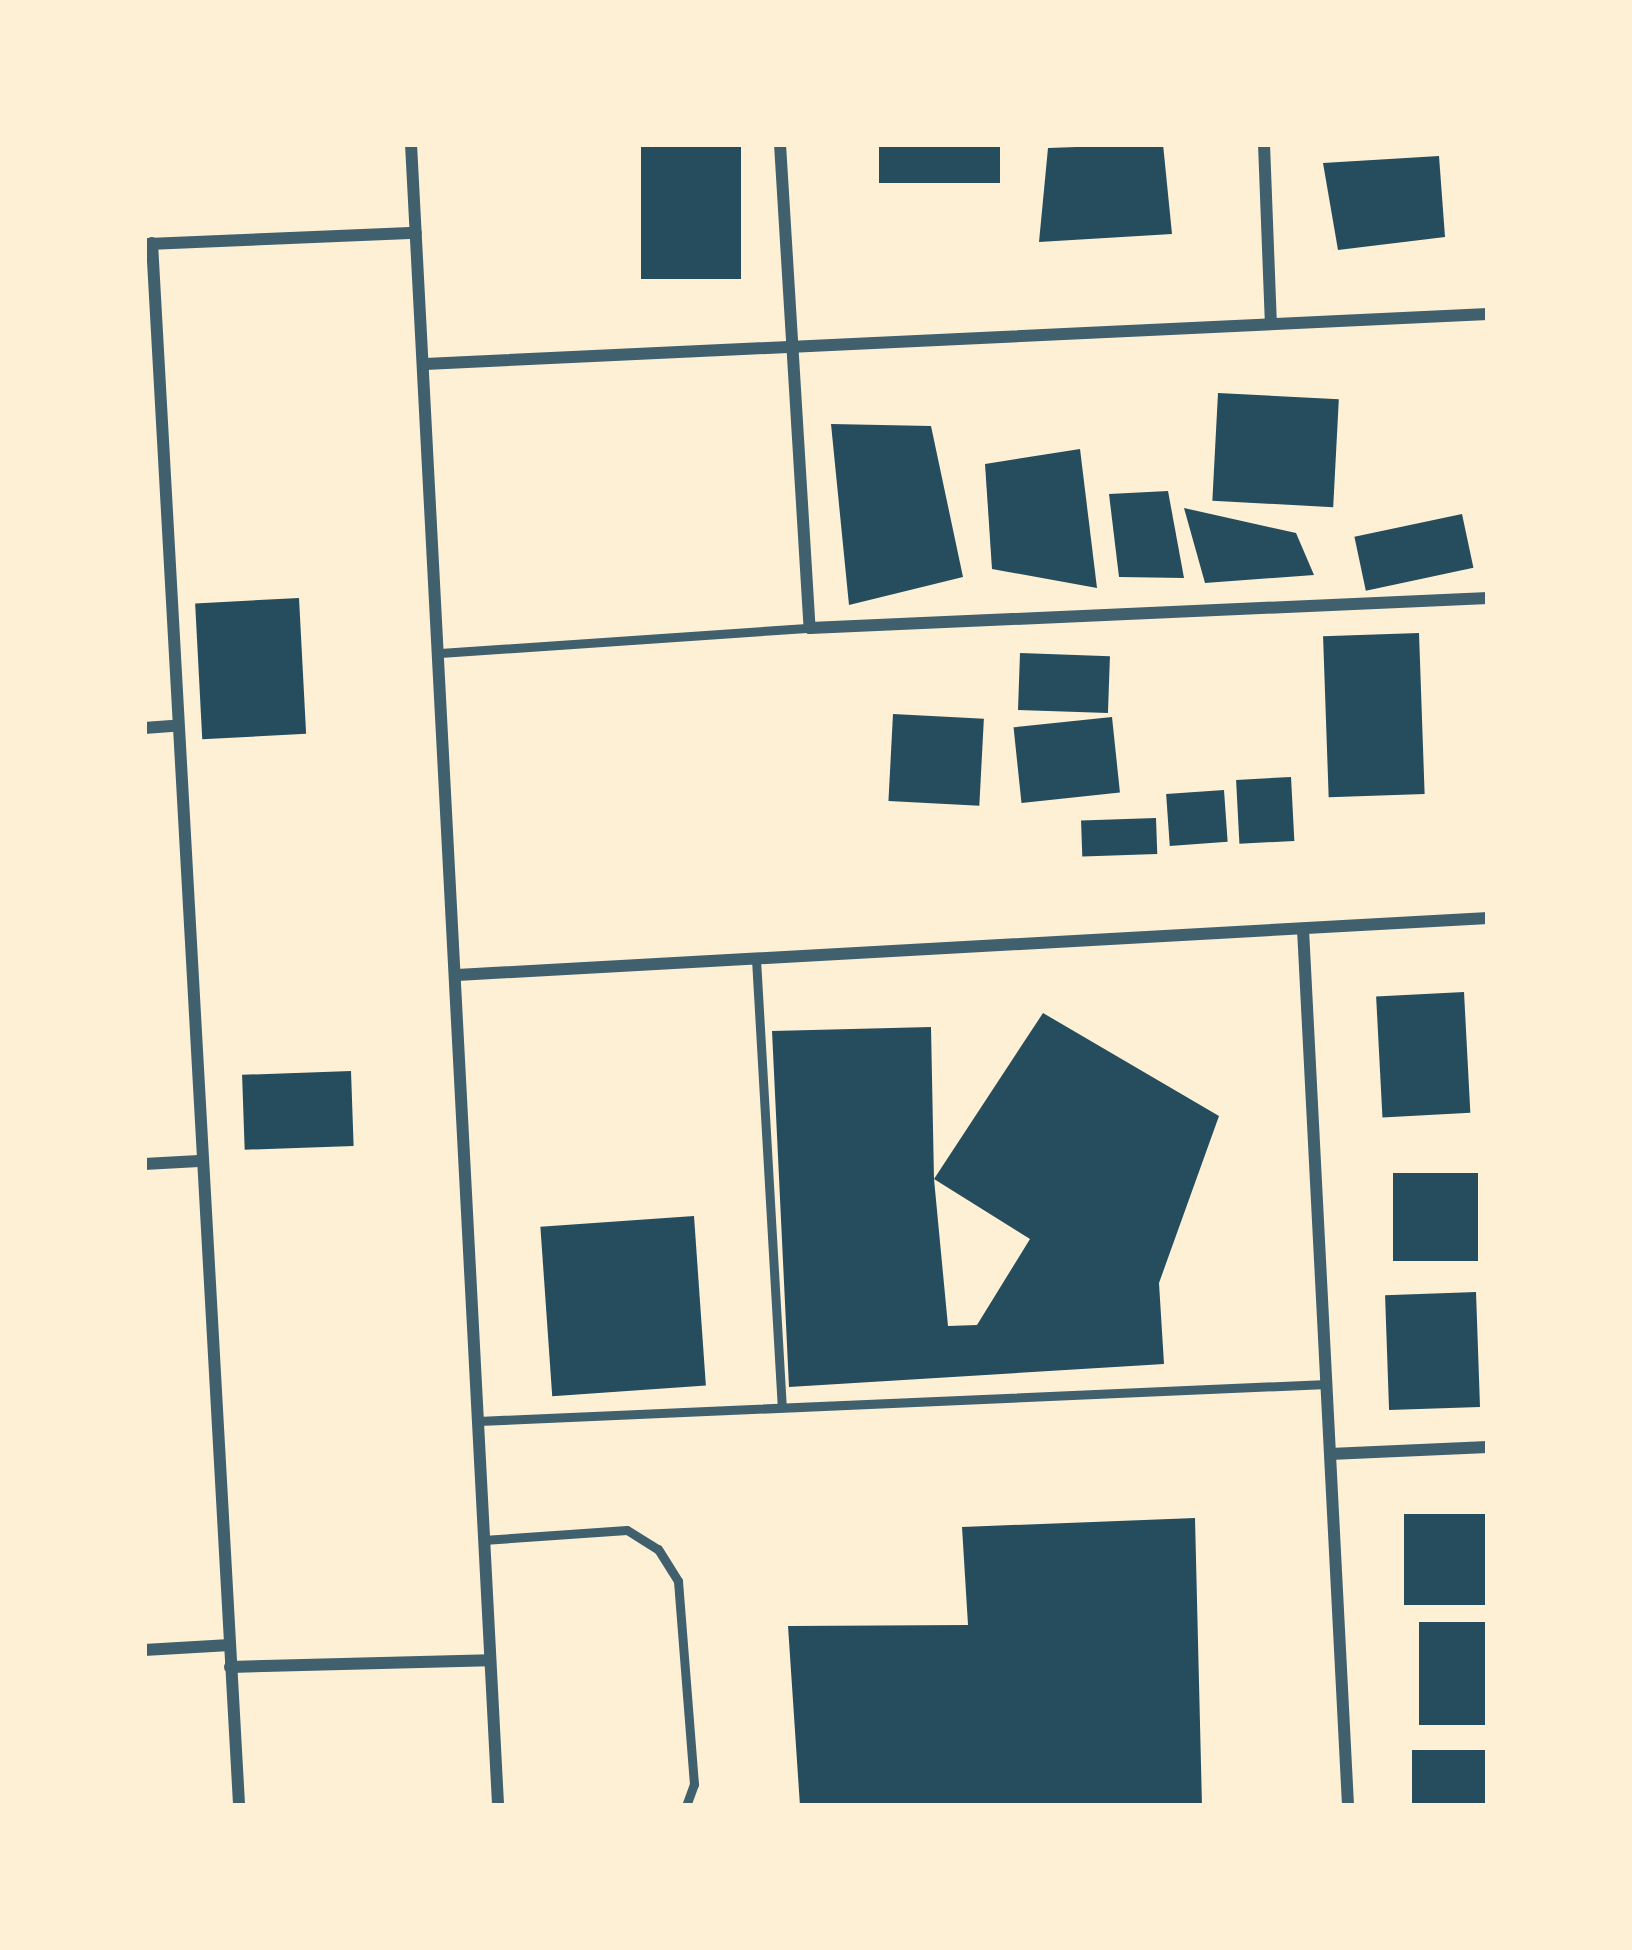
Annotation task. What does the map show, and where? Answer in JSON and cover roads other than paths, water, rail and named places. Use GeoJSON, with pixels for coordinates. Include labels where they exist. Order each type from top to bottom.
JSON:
{"type":"FeatureCollection","features":[{"type":"Feature","properties":{"kind":"street"},"geometry":{"type":"LineString","coordinates":[[411,144],[499,1806]]}},
{"type":"Feature","properties":{"kind":"street"},"geometry":{"type":"LineString","coordinates":[[780,144],[810,628],[1488,598]]}},
{"type":"Feature","properties":{"kind":"street"},"geometry":{"type":"LineString","coordinates":[[1264,144],[1271,324]]}},
{"type":"Feature","properties":{"kind":"street"},"geometry":{"type":"LineString","coordinates":[[239,1806],[148,243],[416,233]]}},
{"type":"Feature","properties":{"kind":"street"},"geometry":{"type":"LineString","coordinates":[[425,364],[1488,314]]}},
{"type":"Feature","properties":{"kind":"street"},"geometry":{"type":"LineString","coordinates":[[144,728],[175,726]]}},
{"type":"Feature","properties":{"kind":"street"},"geometry":{"type":"LineString","coordinates":[[457,975],[1488,918]]}},
{"type":"Feature","properties":{"kind":"street"},"geometry":{"type":"LineString","coordinates":[[1304,928],[1348,1806]]}},
{"type":"Feature","properties":{"kind":"street"},"geometry":{"type":"LineString","coordinates":[[144,1164],[200,1161]]}},
{"type":"Feature","properties":{"kind":"street"},"geometry":{"type":"LineString","coordinates":[[1330,1454],[1488,1447]]}},
{"type":"Feature","properties":{"kind":"street"},"geometry":{"type":"LineString","coordinates":[[144,1649],[230,1645]]}},
{"type":"Feature","properties":{"kind":"street"},"geometry":{"type":"LineString","coordinates":[[230,1667],[489,1660]]}},
{"type":"Feature","properties":{"kind":"lane"},"geometry":{"type":"LineString","coordinates":[[440,653],[810,628]]}},
{"type":"Feature","properties":{"kind":"lane"},"geometry":{"type":"LineString","coordinates":[[756,959],[782,1407]]}},
{"type":"Feature","properties":{"kind":"lane"},"geometry":{"type":"LineString","coordinates":[[478,1420],[1327,1384]]}},
{"type":"Feature","properties":{"kind":"lane"},"geometry":{"type":"LineString","coordinates":[[483,1540],[627,1530],[658,1549],[678,1581],[694,1784],[686,1806]]}}]}
